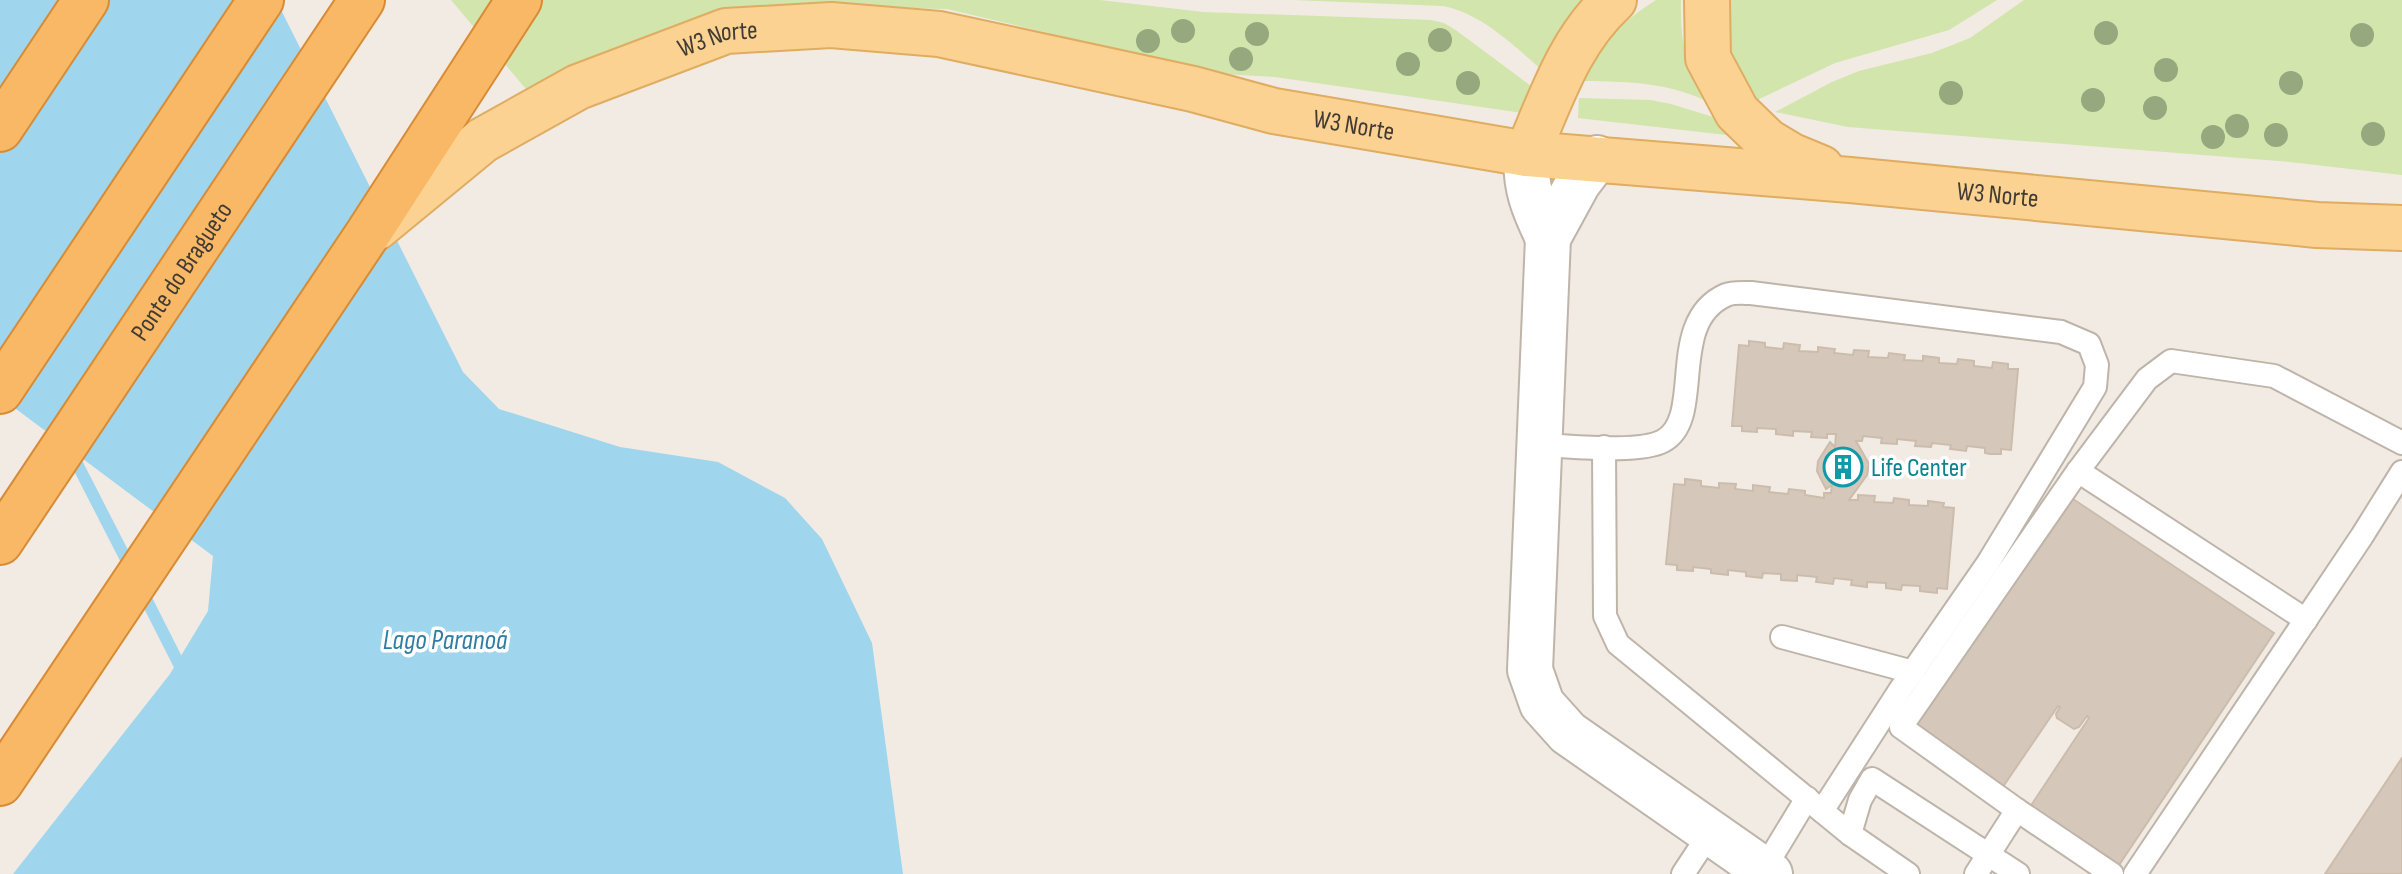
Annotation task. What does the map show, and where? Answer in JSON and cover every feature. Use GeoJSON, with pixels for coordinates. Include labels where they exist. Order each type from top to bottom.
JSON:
{"type":"FeatureCollection","features":[{"type":"Feature","properties":{"kind":"highway"},"geometry":{"type":"LineString","coordinates":[[0,129],[65,19],[86,0]]}},
{"type":"Feature","properties":{"kind":"highway"},"geometry":{"type":"LineString","coordinates":[[0,391],[261,0]]}},
{"type":"Feature","properties":{"kind":"highway","name":"Ponte do Bragueto"},"geometry":{"type":"LineString","coordinates":[[0,542],[362,0]]}},
{"type":"Feature","properties":{"kind":"highway"},"geometry":{"type":"LineString","coordinates":[[0,783],[367,235],[519,0]]}},
{"type":"Feature","properties":{"kind":"main road"},"geometry":{"type":"LineString","coordinates":[[1527,154],[1576,44],[1597,15],[1614,0]]}},
{"type":"Feature","properties":{"kind":"main road"},"geometry":{"type":"LineString","coordinates":[[1707,0],[1708,58],[1737,112],[1767,141],[1792,156],[1850,180]]}},
{"type":"Feature","properties":{"kind":"main road","name":"W3 Norte"},"geometry":{"type":"LineString","coordinates":[[367,235],[483,140],[578,87],[726,31],[831,25],[939,34],[1193,89],[1274,111],[1527,154],[1850,180],[2317,225],[2402,228]]}},
{"type":"Feature","properties":{"kind":"street"},"geometry":{"type":"LineString","coordinates":[[1527,154],[1525,176],[1528,191],[1548,238]]}},
{"type":"Feature","properties":{"kind":"street"},"geometry":{"type":"LineString","coordinates":[[1597,158],[1578,183],[1548,238],[1530,670],[1542,704],[1568,733],[1765,873]]}},
{"type":"Feature","properties":{"kind":"lane"},"geometry":{"type":"LineString","coordinates":[[1540,445],[1643,447],[1666,440],[1681,422],[1694,329],[1707,309],[1728,294],[1751,293],[2061,332],[2089,344],[2097,365],[2095,387],[1988,563],[1913,672],[1765,873]]}},
{"type":"Feature","properties":{"kind":"lane"},"geometry":{"type":"LineString","coordinates":[[2112,874],[1901,727],[2078,471],[2147,379],[2171,361],[2274,376],[2402,443]]}},
{"type":"Feature","properties":{"kind":"lane"},"geometry":{"type":"LineString","coordinates":[[1604,447],[1605,616],[1618,644],[1850,834],[1908,874]]}},
{"type":"Feature","properties":{"kind":"lane"},"geometry":{"type":"LineString","coordinates":[[2078,471],[2306,620]]}},
{"type":"Feature","properties":{"kind":"lane"},"geometry":{"type":"LineString","coordinates":[[2135,874],[2402,472]]}},
{"type":"Feature","properties":{"kind":"lane"},"geometry":{"type":"LineString","coordinates":[[1782,637],[1913,672]]}},
{"type":"Feature","properties":{"kind":"lane"},"geometry":{"type":"LineString","coordinates":[[1850,834],[1860,800],[1872,779],[2018,874]]}},
{"type":"Feature","properties":{"kind":"lane"},"geometry":{"type":"LineString","coordinates":[[1976,874],[2017,810]]}},
{"type":"Feature","properties":{"kind":"lane"},"geometry":{"type":"LineString","coordinates":[[1683,874],[1710,833]]}},
{"type":"Feature","properties":{"kind":"green space"},"geometry":{"type":"Polygon","coordinates":[[[451,0],[1100,0],[1203,12],[1431,20],[1457,31],[1539,92],[1530,114],[1275,77],[1221,74],[947,9],[822,7],[531,95],[451,0]]]}},
{"type":"Feature","properties":{"kind":"green space"},"geometry":{"type":"Polygon","coordinates":[[[1292,0],[1598,0],[1548,75],[1486,24],[1458,10],[1443,6],[1292,0]]]}},
{"type":"Feature","properties":{"kind":"green space"},"geometry":{"type":"Polygon","coordinates":[[[1656,0],[1681,0],[1686,54],[1695,79],[1711,103],[1664,87],[1584,81],[1588,68],[1612,34],[1656,0]]]}},
{"type":"Feature","properties":{"kind":"green space"},"geometry":{"type":"Polygon","coordinates":[[[1725,0],[1997,0],[1949,30],[1835,63],[1755,101],[1748,95],[1714,21],[1725,0]]]}},
{"type":"Feature","properties":{"kind":"green space"},"geometry":{"type":"Polygon","coordinates":[[[2024,0],[2402,0],[2402,175],[2290,162],[1848,127],[1775,112],[1859,71],[1932,53],[1970,38],[2024,0]]]}},
{"type":"Feature","properties":{"kind":"green space"},"geometry":{"type":"Polygon","coordinates":[[[1579,98],[1650,100],[1671,104],[1723,120],[1735,136],[1578,118],[1579,98]]]}},
{"type":"Feature","properties":{"kind":"water","name":"Lago Paranoá"},"geometry":{"type":"Polygon","coordinates":[[[0,0],[276,0],[463,372],[499,409],[620,447],[718,462],[785,498],[822,539],[872,643],[903,874],[13,874],[170,674],[208,611],[213,556],[0,397],[0,0]]]}},
{"type":"Feature","properties":{"kind":"building","name":"Life Center"},"geometry":{"type":"Polygon","coordinates":[[[1749,341],[1783,349],[1784,343],[1800,345],[1799,351],[1818,352],[1818,347],[1853,355],[1854,350],[1869,351],[1868,357],[1888,358],[1889,353],[1905,355],[1904,360],[1923,361],[1923,356],[1939,358],[1939,363],[1957,364],[1958,359],[1974,361],[1974,366],[1992,368],[1993,362],[2008,364],[2008,369],[2018,369],[2011,450],[2001,449],[2001,454],[1990,454],[1985,453],[1985,448],[1967,446],[1966,451],[1950,449],[1951,445],[1932,443],[1931,447],[1915,446],[1916,441],[1897,439],[1897,444],[1881,443],[1882,438],[1863,436],[1862,441],[1856,441],[1869,464],[1867,475],[1849,500],[1858,500],[1858,495],[1875,496],[1874,502],[1893,503],[1894,498],[1909,500],[1909,505],[1928,506],[1928,501],[1954,508],[1947,589],[1937,588],[1937,593],[1920,591],[1920,586],[1902,585],[1901,590],[1886,588],[1886,583],[1867,582],[1867,587],[1851,585],[1852,580],[1834,578],[1833,584],[1816,582],[1817,577],[1797,575],[1797,581],[1781,580],[1781,574],[1763,573],[1762,578],[1728,570],[1728,575],[1693,567],[1693,571],[1677,570],[1677,565],[1666,564],[1674,484],[1685,485],[1685,479],[1701,481],[1701,486],[1719,488],[1719,483],[1736,484],[1735,489],[1753,491],[1753,485],[1770,487],[1769,492],[1788,494],[1789,489],[1824,498],[1824,493],[1831,493],[1832,485],[1826,489],[1817,471],[1818,461],[1830,442],[1835,447],[1836,434],[1827,434],[1827,438],[1811,437],[1812,432],[1793,431],[1793,436],[1776,434],[1776,429],[1742,431],[1742,426],[1732,426],[1739,345],[1749,346],[1749,341]]]}},
{"type":"Feature","properties":{"kind":"building"},"geometry":{"type":"Polygon","coordinates":[[[2070,497],[2274,633],[2117,868],[2028,810],[2089,718],[2087,716],[2074,729],[2057,718],[2058,706],[2000,791],[1912,732],[2070,497]]]}},
{"type":"Feature","properties":{"kind":"building"},"geometry":{"type":"Polygon","coordinates":[[[2402,758],[2402,874],[2325,874],[2402,758]]]}},
{"type":"Feature","properties":{"kind":"waterway"},"geometry":{"type":"LineString","coordinates":[[70,450],[131,569]]}},
{"type":"Feature","properties":{"kind":"waterway"},"geometry":{"type":"LineString","coordinates":[[141,589],[185,676]]}},
{"type":"Feature","properties":{"kind":"place","name":"Life Center"},"geometry":{"type":"Point","coordinates":[1843,467]}}]}
